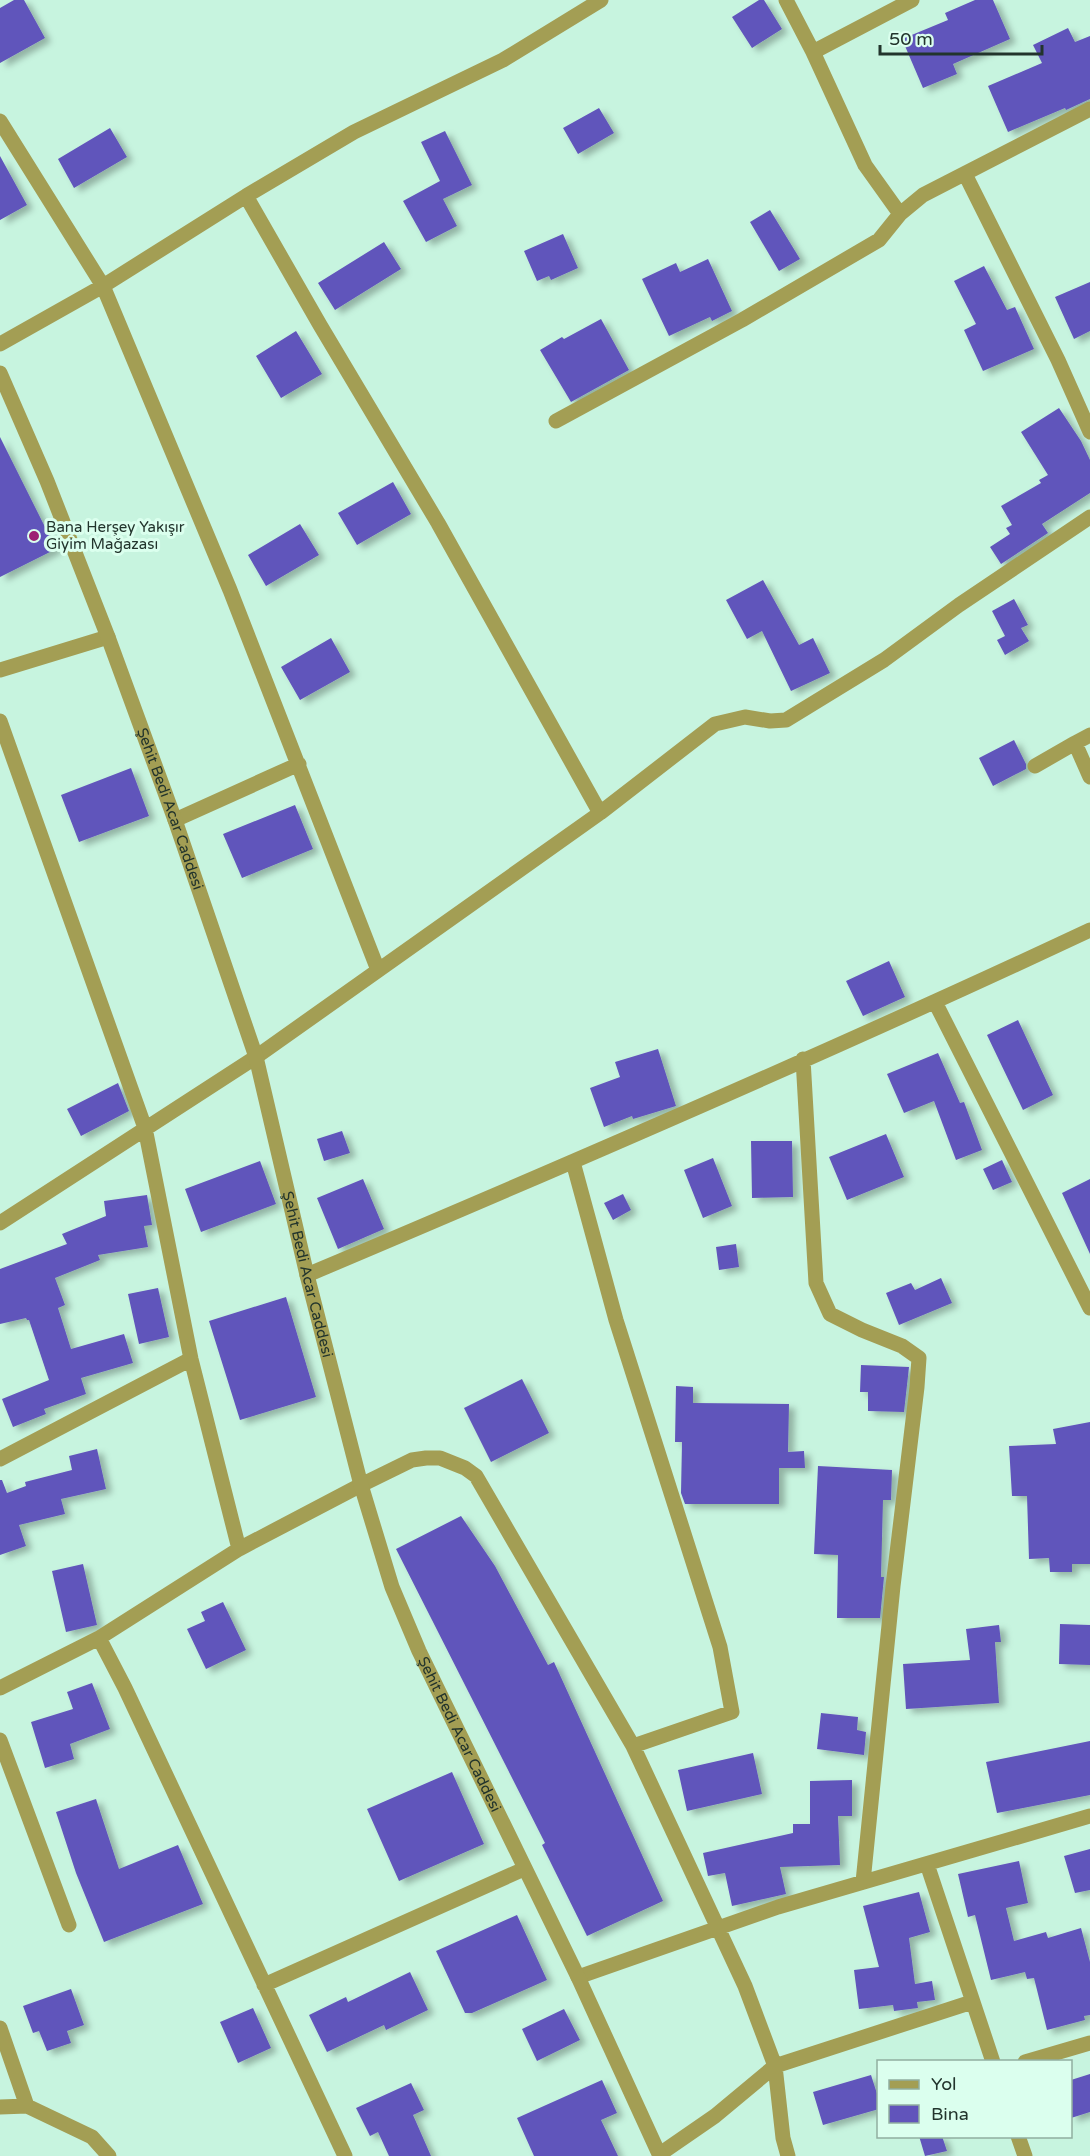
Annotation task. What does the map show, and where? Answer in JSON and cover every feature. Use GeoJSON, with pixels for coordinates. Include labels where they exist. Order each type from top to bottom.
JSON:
{"type":"FeatureCollection","features":[{"type":"Feature","properties":{"kind":"street"},"geometry":{"type":"LineString","coordinates":[[0,344],[103,286],[246,196],[354,132],[503,60],[601,0]]}},
{"type":"Feature","properties":{"kind":"street"},"geometry":{"type":"LineString","coordinates":[[786,0],[866,165],[900,214]]}},
{"type":"Feature","properties":{"kind":"street"},"geometry":{"type":"LineString","coordinates":[[813,52],[912,0]]}},
{"type":"Feature","properties":{"kind":"street"},"geometry":{"type":"LineString","coordinates":[[556,421],[733,326],[879,240],[900,214],[923,195],[1090,109]]}},
{"type":"Feature","properties":{"kind":"street"},"geometry":{"type":"LineString","coordinates":[[0,121],[103,286],[230,590],[378,970]]}},
{"type":"Feature","properties":{"kind":"street"},"geometry":{"type":"LineString","coordinates":[[965,174],[1058,360],[1090,432]]}},
{"type":"Feature","properties":{"kind":"street"},"geometry":{"type":"LineString","coordinates":[[246,196],[438,523],[600,813]]}},
{"type":"Feature","properties":{"kind":"street","name":"Şehit Bedi Acar Caddesi"},"geometry":{"type":"LineString","coordinates":[[0,373],[47,481],[108,637],[175,820],[256,1057],[307,1275],[361,1485],[392,1587],[418,1651],[578,1977],[660,2155]]}},
{"type":"Feature","properties":{"kind":"street"},"geometry":{"type":"LineString","coordinates":[[0,1223],[256,1057],[600,813],[715,724],[745,717],[770,721],[786,720],[884,660],[1090,517]]}},
{"type":"Feature","properties":{"kind":"street"},"geometry":{"type":"LineString","coordinates":[[0,670],[108,637]]}},
{"type":"Feature","properties":{"kind":"street"},"geometry":{"type":"LineString","coordinates":[[0,721],[145,1128],[191,1359],[239,1549]]}},
{"type":"Feature","properties":{"kind":"street"},"geometry":{"type":"LineString","coordinates":[[1035,766],[1090,735]]}},
{"type":"Feature","properties":{"kind":"street"},"geometry":{"type":"LineString","coordinates":[[1075,743],[1090,777]]}},
{"type":"Feature","properties":{"kind":"street"},"geometry":{"type":"LineString","coordinates":[[175,820],[299,764]]}},
{"type":"Feature","properties":{"kind":"street"},"geometry":{"type":"LineString","coordinates":[[307,1275],[573,1162],[935,1002],[1090,930]]}},
{"type":"Feature","properties":{"kind":"street"},"geometry":{"type":"LineString","coordinates":[[935,1002],[1090,1308]]}},
{"type":"Feature","properties":{"kind":"street"},"geometry":{"type":"LineString","coordinates":[[803,1059],[816,1283],[830,1314],[902,1346],[919,1358],[890,1608],[863,1882]]}},
{"type":"Feature","properties":{"kind":"street"},"geometry":{"type":"LineString","coordinates":[[573,1162],[616,1320],[720,1647],[732,1712],[633,1746]]}},
{"type":"Feature","properties":{"kind":"street"},"geometry":{"type":"LineString","coordinates":[[0,1459],[191,1359]]}},
{"type":"Feature","properties":{"kind":"street"},"geometry":{"type":"LineString","coordinates":[[0,1688],[99,1638],[239,1549],[361,1485],[412,1460],[426,1458],[453,1462],[476,1476],[633,1746],[745,1986],[775,2066],[783,2138],[788,2156]]}},
{"type":"Feature","properties":{"kind":"street"},"geometry":{"type":"LineString","coordinates":[[99,1638],[130,1699],[345,2156]]}},
{"type":"Feature","properties":{"kind":"street"},"geometry":{"type":"LineString","coordinates":[[0,1740],[69,1925]]}},
{"type":"Feature","properties":{"kind":"street"},"geometry":{"type":"LineString","coordinates":[[578,1977],[778,1906],[1090,1816]]}},
{"type":"Feature","properties":{"kind":"street"},"geometry":{"type":"LineString","coordinates":[[927,1864],[993,2060]]}},
{"type":"Feature","properties":{"kind":"street"},"geometry":{"type":"LineString","coordinates":[[264,1985],[524,1869]]}},
{"type":"Feature","properties":{"kind":"street"},"geometry":{"type":"LineString","coordinates":[[660,2155],[715,2116],[775,2066],[972,2002]]}},
{"type":"Feature","properties":{"kind":"street"},"geometry":{"type":"LineString","coordinates":[[0,2028],[27,2106]]}},
{"type":"Feature","properties":{"kind":"street"},"geometry":{"type":"LineString","coordinates":[[1029,2060],[1090,2043]]}},
{"type":"Feature","properties":{"kind":"street"},"geometry":{"type":"LineString","coordinates":[[0,2107],[27,2106],[92,2137],[109,2156]]}},
{"type":"Feature","properties":{"kind":"street"},"geometry":{"type":"LineString","coordinates":[[1019,2138],[1025,2156]]}},
{"type":"Feature","properties":{"kind":"building"},"geometry":{"type":"Polygon","coordinates":[[[14,0],[24,0],[45,38],[0,63],[0,8],[14,0]]]}},
{"type":"Feature","properties":{"kind":"building"},"geometry":{"type":"Polygon","coordinates":[[[759,0],[764,0],[782,29],[752,48],[732,17],[759,0]]]}},
{"type":"Feature","properties":{"kind":"building"},"geometry":{"type":"Polygon","coordinates":[[[975,0],[993,0],[1010,39],[953,64],[957,74],[923,88],[902,39],[948,20],[945,13],[975,0]]]}},
{"type":"Feature","properties":{"kind":"building"},"geometry":{"type":"Polygon","coordinates":[[[1068,28],[1075,42],[1090,36],[1090,99],[1008,132],[988,86],[1042,63],[1033,45],[1068,28]]]}},
{"type":"Feature","properties":{"kind":"building"},"geometry":{"type":"Polygon","coordinates":[[[599,108],[614,133],[578,154],[563,128],[599,108]]]}},
{"type":"Feature","properties":{"kind":"building"},"geometry":{"type":"Polygon","coordinates":[[[110,128],[127,157],[74,188],[58,159],[110,128]]]}},
{"type":"Feature","properties":{"kind":"building"},"geometry":{"type":"Polygon","coordinates":[[[445,131],[472,185],[443,199],[457,226],[426,242],[403,201],[440,181],[421,142],[445,131]]]}},
{"type":"Feature","properties":{"kind":"building"},"geometry":{"type":"Polygon","coordinates":[[[0,156],[27,205],[0,220],[0,156]]]}},
{"type":"Feature","properties":{"kind":"building"},"geometry":{"type":"Polygon","coordinates":[[[770,210],[800,259],[779,271],[750,222],[770,210]]]}},
{"type":"Feature","properties":{"kind":"building"},"geometry":{"type":"Polygon","coordinates":[[[563,234],[578,268],[551,280],[549,276],[537,281],[524,251],[563,234]]]}},
{"type":"Feature","properties":{"kind":"building"},"geometry":{"type":"Polygon","coordinates":[[[384,242],[401,269],[335,310],[318,283],[384,242]]]}},
{"type":"Feature","properties":{"kind":"building"},"geometry":{"type":"Polygon","coordinates":[[[708,259],[732,311],[712,321],[710,317],[669,336],[642,279],[676,263],[680,272],[708,259]]]}},
{"type":"Feature","properties":{"kind":"building"},"geometry":{"type":"Polygon","coordinates":[[[984,266],[1007,310],[1015,307],[1034,349],[983,371],[964,330],[976,324],[954,281],[984,266]]]}},
{"type":"Feature","properties":{"kind":"building"},"geometry":{"type":"Polygon","coordinates":[[[1090,282],[1090,331],[1074,339],[1055,297],[1090,282]]]}},
{"type":"Feature","properties":{"kind":"building"},"geometry":{"type":"Polygon","coordinates":[[[601,319],[629,370],[571,402],[540,350],[601,319]]]}},
{"type":"Feature","properties":{"kind":"building"},"geometry":{"type":"Polygon","coordinates":[[[296,331],[322,374],[281,398],[256,356],[296,331]]]}},
{"type":"Feature","properties":{"kind":"building"},"geometry":{"type":"Polygon","coordinates":[[[1059,408],[1081,441],[1090,460],[1090,493],[1042,524],[1048,533],[1001,564],[990,547],[1010,534],[1006,528],[1012,525],[1001,506],[1041,483],[1039,480],[1048,475],[1021,432],[1059,408]]]}},
{"type":"Feature","properties":{"kind":"building"},"geometry":{"type":"Polygon","coordinates":[[[0,437],[56,549],[0,577],[0,437]]]}},
{"type":"Feature","properties":{"kind":"building"},"geometry":{"type":"Polygon","coordinates":[[[393,482],[411,514],[357,545],[338,513],[393,482]]]}},
{"type":"Feature","properties":{"kind":"building"},"geometry":{"type":"Polygon","coordinates":[[[300,524],[319,555],[266,586],[248,555],[300,524]]]}},
{"type":"Feature","properties":{"kind":"building"},"geometry":{"type":"Polygon","coordinates":[[[763,580],[799,645],[813,638],[830,673],[791,691],[762,631],[747,639],[726,600],[763,580]]]}},
{"type":"Feature","properties":{"kind":"building"},"geometry":{"type":"Polygon","coordinates":[[[1014,599],[1028,625],[1021,628],[1029,641],[1005,655],[997,640],[1005,636],[992,611],[1014,599]]]}},
{"type":"Feature","properties":{"kind":"building"},"geometry":{"type":"Polygon","coordinates":[[[331,638],[350,672],[300,700],[281,667],[331,638]]]}},
{"type":"Feature","properties":{"kind":"building"},"geometry":{"type":"Polygon","coordinates":[[[1014,740],[1026,764],[1026,769],[993,786],[979,758],[1014,740]]]}},
{"type":"Feature","properties":{"kind":"building"},"geometry":{"type":"Polygon","coordinates":[[[131,768],[149,816],[79,842],[61,795],[131,768]]]}},
{"type":"Feature","properties":{"kind":"building"},"geometry":{"type":"Polygon","coordinates":[[[295,805],[313,849],[242,878],[223,834],[295,805]]]}},
{"type":"Feature","properties":{"kind":"building"},"geometry":{"type":"Polygon","coordinates":[[[889,961],[905,997],[863,1016],[846,981],[889,961]]]}},
{"type":"Feature","properties":{"kind":"building"},"geometry":{"type":"Polygon","coordinates":[[[1018,1020],[1053,1095],[1023,1110],[987,1035],[1018,1020]]]}},
{"type":"Feature","properties":{"kind":"building"},"geometry":{"type":"Polygon","coordinates":[[[658,1049],[676,1106],[633,1119],[632,1116],[604,1127],[590,1088],[620,1077],[615,1062],[658,1049]]]}},
{"type":"Feature","properties":{"kind":"building"},"geometry":{"type":"Polygon","coordinates":[[[938,1053],[960,1103],[964,1102],[982,1150],[956,1160],[934,1101],[904,1113],[887,1074],[938,1053]]]}},
{"type":"Feature","properties":{"kind":"building"},"geometry":{"type":"Polygon","coordinates":[[[118,1083],[129,1111],[81,1136],[67,1109],[118,1083]]]}},
{"type":"Feature","properties":{"kind":"building"},"geometry":{"type":"Polygon","coordinates":[[[342,1131],[350,1153],[324,1161],[317,1139],[342,1131]]]}},
{"type":"Feature","properties":{"kind":"building"},"geometry":{"type":"Polygon","coordinates":[[[886,1134],[904,1177],[847,1200],[829,1157],[886,1134]]]}},
{"type":"Feature","properties":{"kind":"building"},"geometry":{"type":"Polygon","coordinates":[[[751,1141],[792,1141],[793,1197],[752,1198],[751,1141]]]}},
{"type":"Feature","properties":{"kind":"building"},"geometry":{"type":"Polygon","coordinates":[[[713,1158],[732,1206],[703,1218],[684,1170],[713,1158]]]}},
{"type":"Feature","properties":{"kind":"building"},"geometry":{"type":"Polygon","coordinates":[[[1002,1160],[1012,1182],[993,1190],[983,1169],[1002,1160]]]}},
{"type":"Feature","properties":{"kind":"building"},"geometry":{"type":"Polygon","coordinates":[[[260,1161],[276,1204],[201,1232],[185,1189],[260,1161]]]}},
{"type":"Feature","properties":{"kind":"building"},"geometry":{"type":"Polygon","coordinates":[[[363,1179],[384,1229],[338,1249],[317,1198],[363,1179]]]}},
{"type":"Feature","properties":{"kind":"building"},"geometry":{"type":"Polygon","coordinates":[[[1090,1179],[1090,1254],[1062,1193],[1090,1179]]]}},
{"type":"Feature","properties":{"kind":"building"},"geometry":{"type":"Polygon","coordinates":[[[623,1194],[631,1210],[613,1220],[604,1203],[623,1194]]]}},
{"type":"Feature","properties":{"kind":"building"},"geometry":{"type":"Polygon","coordinates":[[[147,1195],[152,1225],[144,1226],[148,1247],[98,1255],[100,1260],[55,1278],[65,1305],[58,1308],[71,1349],[124,1334],[133,1363],[81,1378],[86,1394],[44,1409],[46,1414],[13,1427],[2,1399],[49,1380],[29,1320],[26,1318],[0,1324],[0,1269],[67,1244],[62,1234],[106,1216],[104,1201],[147,1195]]]}},
{"type":"Feature","properties":{"kind":"building"},"geometry":{"type":"Polygon","coordinates":[[[736,1244],[739,1267],[719,1270],[716,1247],[736,1244]]]}},
{"type":"Feature","properties":{"kind":"building"},"geometry":{"type":"Polygon","coordinates":[[[941,1278],[952,1303],[899,1325],[886,1293],[911,1283],[915,1290],[941,1278]]]}},
{"type":"Feature","properties":{"kind":"building"},"geometry":{"type":"Polygon","coordinates":[[[158,1288],[169,1337],[139,1344],[128,1294],[158,1288]]]}},
{"type":"Feature","properties":{"kind":"building"},"geometry":{"type":"Polygon","coordinates":[[[286,1297],[316,1397],[240,1420],[209,1321],[286,1297]]]}},
{"type":"Feature","properties":{"kind":"building"},"geometry":{"type":"Polygon","coordinates":[[[861,1365],[909,1367],[904,1412],[868,1411],[868,1392],[860,1392],[861,1365]]]}},
{"type":"Feature","properties":{"kind":"building"},"geometry":{"type":"Polygon","coordinates":[[[522,1379],[549,1433],[491,1462],[464,1408],[522,1379]]]}},
{"type":"Feature","properties":{"kind":"building"},"geometry":{"type":"Polygon","coordinates":[[[676,1386],[693,1387],[693,1403],[789,1404],[788,1452],[804,1451],[805,1468],[779,1468],[779,1504],[685,1504],[681,1493],[682,1442],[675,1442],[676,1386]]]}},
{"type":"Feature","properties":{"kind":"building"},"geometry":{"type":"Polygon","coordinates":[[[1090,1422],[1090,1564],[1072,1564],[1072,1572],[1050,1572],[1049,1558],[1029,1559],[1027,1496],[1012,1496],[1009,1446],[1056,1444],[1053,1429],[1090,1422]]]}},
{"type":"Feature","properties":{"kind":"building"},"geometry":{"type":"Polygon","coordinates":[[[97,1449],[106,1489],[61,1499],[65,1514],[19,1525],[26,1546],[0,1555],[0,1480],[7,1493],[26,1486],[25,1482],[72,1470],[69,1456],[97,1449]]]}},
{"type":"Feature","properties":{"kind":"building"},"geometry":{"type":"Polygon","coordinates":[[[818,1466],[892,1470],[891,1500],[883,1500],[881,1577],[884,1577],[880,1618],[837,1618],[838,1555],[814,1554],[818,1466]]]}},
{"type":"Feature","properties":{"kind":"building"},"geometry":{"type":"Polygon","coordinates":[[[461,1516],[495,1566],[548,1665],[554,1662],[663,1901],[587,1936],[542,1845],[545,1843],[396,1549],[461,1516]]]}},
{"type":"Feature","properties":{"kind":"building"},"geometry":{"type":"Polygon","coordinates":[[[83,1564],[97,1625],[66,1632],[52,1571],[83,1564]]]}},
{"type":"Feature","properties":{"kind":"building"},"geometry":{"type":"Polygon","coordinates":[[[223,1602],[246,1650],[206,1669],[187,1629],[205,1621],[201,1612],[223,1602]]]}},
{"type":"Feature","properties":{"kind":"building"},"geometry":{"type":"Polygon","coordinates":[[[1060,1624],[1090,1625],[1090,1665],[1059,1664],[1060,1624]]]}},
{"type":"Feature","properties":{"kind":"building"},"geometry":{"type":"Polygon","coordinates":[[[999,1625],[1001,1642],[995,1642],[999,1703],[906,1709],[903,1664],[970,1660],[966,1629],[999,1625]]]}},
{"type":"Feature","properties":{"kind":"building"},"geometry":{"type":"Polygon","coordinates":[[[92,1683],[110,1729],[70,1744],[74,1759],[45,1768],[31,1722],[73,1709],[67,1692],[92,1683]]]}},
{"type":"Feature","properties":{"kind":"building"},"geometry":{"type":"Polygon","coordinates":[[[821,1713],[858,1717],[857,1730],[866,1732],[864,1755],[817,1749],[821,1713]]]}},
{"type":"Feature","properties":{"kind":"building"},"geometry":{"type":"Polygon","coordinates":[[[1090,1741],[1090,1795],[997,1813],[986,1762],[1090,1741]]]}},
{"type":"Feature","properties":{"kind":"building"},"geometry":{"type":"Polygon","coordinates":[[[753,1753],[762,1794],[687,1811],[678,1770],[753,1753]]]}},
{"type":"Feature","properties":{"kind":"building"},"geometry":{"type":"Polygon","coordinates":[[[452,1772],[484,1844],[399,1881],[367,1809],[452,1772]]]}},
{"type":"Feature","properties":{"kind":"building"},"geometry":{"type":"Polygon","coordinates":[[[852,1780],[852,1816],[838,1816],[840,1865],[780,1867],[786,1894],[732,1906],[725,1873],[708,1876],[703,1853],[793,1833],[793,1824],[810,1824],[810,1781],[852,1780]]]}},
{"type":"Feature","properties":{"kind":"building"},"geometry":{"type":"Polygon","coordinates":[[[96,1799],[119,1869],[178,1845],[203,1904],[104,1942],[76,1873],[56,1812],[96,1799]]]}},
{"type":"Feature","properties":{"kind":"building"},"geometry":{"type":"Polygon","coordinates":[[[1090,1849],[1090,1890],[1075,1893],[1064,1856],[1090,1849]]]}},
{"type":"Feature","properties":{"kind":"building"},"geometry":{"type":"Polygon","coordinates":[[[1019,1861],[1028,1903],[1006,1908],[1014,1941],[1046,1932],[1048,1938],[1081,1928],[1090,1962],[1090,2015],[1084,2016],[1085,2020],[1047,2030],[1034,1978],[1027,1979],[1025,1972],[991,1980],[975,1915],[968,1917],[958,1874],[1019,1861]]]}},
{"type":"Feature","properties":{"kind":"building"},"geometry":{"type":"Polygon","coordinates":[[[919,1892],[930,1932],[909,1938],[915,1984],[932,1981],[935,2000],[917,2002],[918,2008],[894,2011],[893,2005],[859,2009],[854,1970],[879,1967],[863,1906],[919,1892]]]}},
{"type":"Feature","properties":{"kind":"building"},"geometry":{"type":"Polygon","coordinates":[[[517,1915],[547,1980],[472,2013],[465,2013],[436,1951],[517,1915]]]}},
{"type":"Feature","properties":{"kind":"building"},"geometry":{"type":"Polygon","coordinates":[[[410,1972],[428,2010],[386,2030],[384,2025],[327,2052],[309,2015],[346,1997],[348,2002],[410,1972]]]}},
{"type":"Feature","properties":{"kind":"building"},"geometry":{"type":"Polygon","coordinates":[[[71,1989],[84,2025],[67,2031],[71,2043],[47,2051],[39,2031],[33,2033],[23,2006],[71,1989]]]}},
{"type":"Feature","properties":{"kind":"building"},"geometry":{"type":"Polygon","coordinates":[[[253,2008],[271,2048],[238,2063],[220,2022],[253,2008]]]}},
{"type":"Feature","properties":{"kind":"building"},"geometry":{"type":"Polygon","coordinates":[[[564,2009],[580,2040],[537,2061],[522,2029],[564,2009]]]}},
{"type":"Feature","properties":{"kind":"building"},"geometry":{"type":"Polygon","coordinates":[[[1090,2074],[1090,2112],[1072,2118],[1072,2080],[1090,2074]]]}},
{"type":"Feature","properties":{"kind":"building"},"geometry":{"type":"Polygon","coordinates":[[[871,2075],[877,2094],[877,2110],[823,2125],[813,2092],[871,2075]]]}},
{"type":"Feature","properties":{"kind":"building"},"geometry":{"type":"Polygon","coordinates":[[[602,2080],[617,2113],[601,2120],[618,2156],[534,2156],[517,2118],[602,2080]]]}},
{"type":"Feature","properties":{"kind":"building"},"geometry":{"type":"Polygon","coordinates":[[[411,2083],[424,2110],[413,2115],[431,2156],[389,2156],[378,2132],[370,2136],[356,2108],[411,2083]]]}},
{"type":"Feature","properties":{"kind":"building"},"geometry":{"type":"Polygon","coordinates":[[[920,2138],[943,2138],[947,2151],[925,2156],[920,2138]]]}},
{"type":"Feature","properties":{"kind":"place","name":"Bana Herşey Yakışır Giyim Mağazası"},"geometry":{"type":"Point","coordinates":[34,536]}}]}
